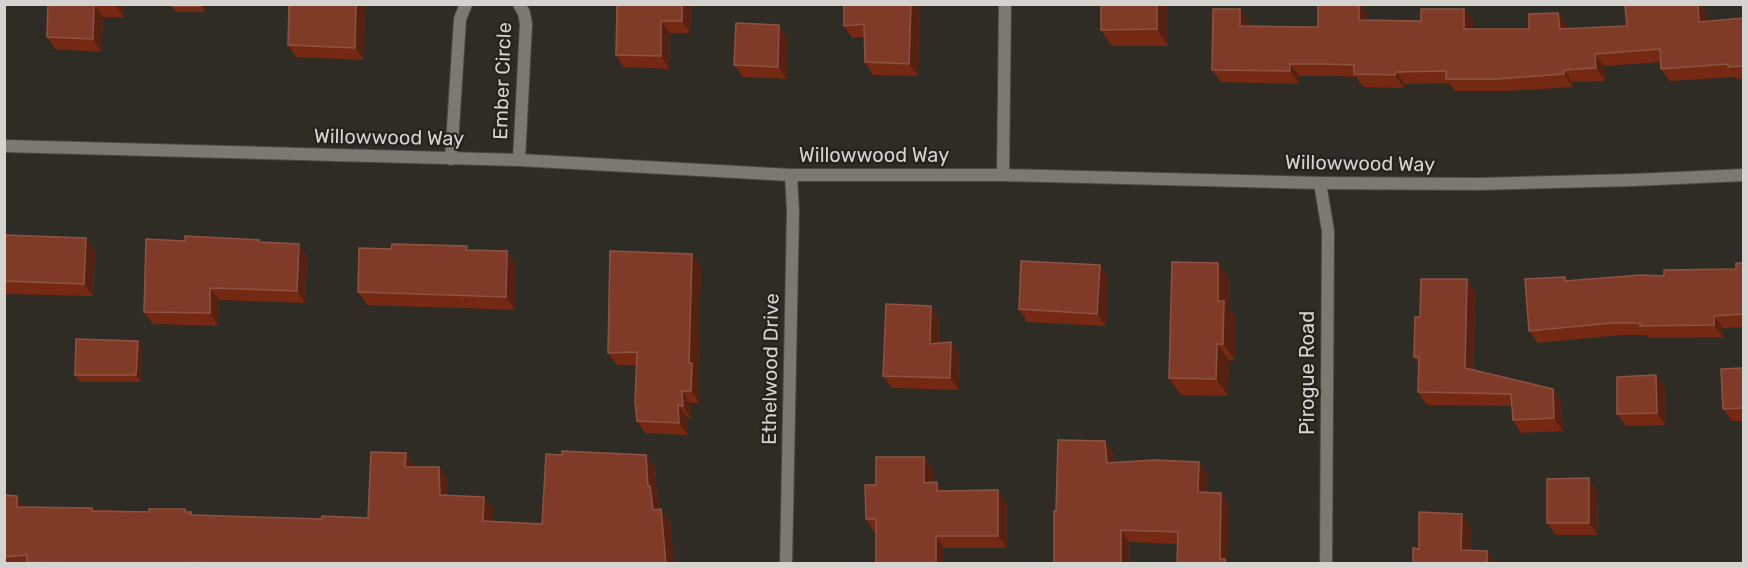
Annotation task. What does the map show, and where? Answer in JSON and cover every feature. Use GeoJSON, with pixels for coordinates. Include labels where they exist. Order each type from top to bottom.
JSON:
{"type":"FeatureCollection","features":[{"type":"Feature","properties":{"kind":"street"},"geometry":{"type":"LineString","coordinates":[[451,159],[459,19],[466,4]]}},
{"type":"Feature","properties":{"kind":"street","name":"Ember Circle"},"geometry":{"type":"LineString","coordinates":[[519,4],[526,24],[519,160]]}},
{"type":"Feature","properties":{"kind":"street"},"geometry":{"type":"LineString","coordinates":[[1003,175],[1005,4]]}},
{"type":"Feature","properties":{"kind":"street","name":"Willowwood Way"},"geometry":{"type":"LineString","coordinates":[[4,146],[519,160],[791,175],[1003,175],[1320,183],[1502,183],[1743,175]]}},
{"type":"Feature","properties":{"kind":"street","name":"Ethelwood Drive"},"geometry":{"type":"LineString","coordinates":[[786,564],[793,211],[791,175]]}},
{"type":"Feature","properties":{"kind":"street","name":"Pirogue Road"},"geometry":{"type":"LineString","coordinates":[[1320,183],[1328,231],[1326,564]]}},
{"type":"Feature","properties":{"kind":"building"},"geometry":{"type":"Polygon","coordinates":[[[48,4],[94,4],[93,39],[47,37],[48,4]]]}},
{"type":"Feature","properties":{"kind":"building"},"geometry":{"type":"Polygon","coordinates":[[[172,4],[201,4],[201,6],[172,6],[172,4]]]}},
{"type":"Feature","properties":{"kind":"building"},"geometry":{"type":"Polygon","coordinates":[[[289,4],[356,4],[355,48],[288,45],[289,4]]]}},
{"type":"Feature","properties":{"kind":"building"},"geometry":{"type":"Polygon","coordinates":[[[617,4],[682,4],[682,21],[661,21],[661,56],[616,55],[617,4]]]}},
{"type":"Feature","properties":{"kind":"building"},"geometry":{"type":"Polygon","coordinates":[[[844,4],[911,4],[909,64],[865,62],[864,24],[844,26],[844,4]]]}},
{"type":"Feature","properties":{"kind":"building"},"geometry":{"type":"Polygon","coordinates":[[[1101,4],[1157,4],[1157,29],[1101,30],[1101,4]]]}},
{"type":"Feature","properties":{"kind":"building"},"geometry":{"type":"Polygon","coordinates":[[[1318,4],[1359,4],[1359,20],[1421,21],[1421,9],[1464,9],[1464,29],[1529,29],[1529,14],[1558,13],[1560,29],[1627,26],[1625,6],[1698,4],[1699,22],[1743,18],[1743,66],[1728,67],[1728,64],[1661,69],[1660,49],[1595,54],[1596,68],[1564,70],[1564,74],[1497,79],[1446,79],[1446,71],[1396,72],[1395,75],[1354,74],[1354,65],[1325,64],[1290,64],[1290,71],[1212,70],[1213,9],[1240,9],[1240,26],[1318,27],[1318,4]]]}},
{"type":"Feature","properties":{"kind":"building"},"geometry":{"type":"Polygon","coordinates":[[[736,23],[779,25],[778,67],[734,65],[736,23]]]}},
{"type":"Feature","properties":{"kind":"building"},"geometry":{"type":"Polygon","coordinates":[[[4,235],[86,238],[84,284],[4,281],[4,235]]]}},
{"type":"Feature","properties":{"kind":"building"},"geometry":{"type":"Polygon","coordinates":[[[185,236],[299,244],[297,291],[210,288],[210,313],[144,312],[146,239],[185,241],[185,236]]]}},
{"type":"Feature","properties":{"kind":"building"},"geometry":{"type":"Polygon","coordinates":[[[392,244],[467,246],[466,250],[507,251],[506,297],[358,292],[359,248],[391,249],[392,244]]]}},
{"type":"Feature","properties":{"kind":"building"},"geometry":{"type":"Polygon","coordinates":[[[610,251],[692,254],[689,363],[692,363],[691,391],[682,391],[683,406],[678,405],[679,423],[637,421],[635,402],[637,352],[608,353],[610,251]]]}},
{"type":"Feature","properties":{"kind":"building"},"geometry":{"type":"Polygon","coordinates":[[[1021,261],[1100,265],[1097,314],[1019,309],[1021,261]]]}},
{"type":"Feature","properties":{"kind":"building"},"geometry":{"type":"Polygon","coordinates":[[[1172,262],[1218,263],[1218,301],[1224,301],[1223,344],[1217,344],[1216,379],[1169,378],[1172,262]]]}},
{"type":"Feature","properties":{"kind":"building"},"geometry":{"type":"Polygon","coordinates":[[[1736,263],[1743,263],[1743,314],[1714,316],[1714,325],[1640,326],[1640,323],[1612,323],[1529,331],[1525,279],[1565,277],[1565,281],[1641,275],[1664,276],[1664,270],[1736,269],[1736,263]]]}},
{"type":"Feature","properties":{"kind":"building"},"geometry":{"type":"Polygon","coordinates":[[[1421,279],[1467,279],[1465,368],[1553,389],[1554,418],[1513,420],[1511,394],[1418,392],[1419,357],[1414,357],[1415,317],[1420,317],[1421,279]]]}},
{"type":"Feature","properties":{"kind":"building"},"geometry":{"type":"Polygon","coordinates":[[[886,304],[931,306],[930,344],[951,342],[950,378],[883,376],[886,304]]]}},
{"type":"Feature","properties":{"kind":"building"},"geometry":{"type":"Polygon","coordinates":[[[76,339],[138,341],[136,375],[75,375],[76,339]]]}},
{"type":"Feature","properties":{"kind":"building"},"geometry":{"type":"Polygon","coordinates":[[[1743,368],[1743,408],[1723,409],[1721,369],[1743,368]]]}},
{"type":"Feature","properties":{"kind":"building"},"geometry":{"type":"Polygon","coordinates":[[[1656,375],[1657,413],[1617,414],[1617,377],[1656,375]]]}},
{"type":"Feature","properties":{"kind":"building"},"geometry":{"type":"Polygon","coordinates":[[[1058,440],[1105,441],[1107,463],[1155,460],[1199,462],[1198,492],[1221,493],[1220,559],[1225,559],[1225,564],[1177,564],[1178,532],[1121,530],[1121,564],[1054,564],[1058,440]]]}},
{"type":"Feature","properties":{"kind":"building"},"geometry":{"type":"Polygon","coordinates":[[[562,451],[646,455],[648,486],[650,486],[653,510],[661,509],[666,564],[231,564],[190,562],[190,564],[137,564],[27,562],[27,555],[4,557],[4,495],[17,496],[17,507],[92,508],[92,511],[149,512],[149,509],[185,509],[185,512],[191,512],[191,515],[368,518],[371,452],[406,453],[405,467],[439,467],[440,495],[484,497],[483,521],[542,524],[546,454],[562,455],[562,451]]]}},
{"type":"Feature","properties":{"kind":"building"},"geometry":{"type":"Polygon","coordinates":[[[876,457],[924,457],[924,483],[937,482],[937,491],[998,490],[998,536],[936,536],[936,564],[876,564],[876,519],[866,519],[865,485],[876,485],[876,457]]]}},
{"type":"Feature","properties":{"kind":"building"},"geometry":{"type":"Polygon","coordinates":[[[1589,478],[1589,523],[1547,523],[1547,479],[1589,478]]]}},
{"type":"Feature","properties":{"kind":"building"},"geometry":{"type":"Polygon","coordinates":[[[1419,512],[1462,514],[1461,550],[1487,551],[1487,564],[1413,564],[1413,548],[1419,549],[1419,512]]]}}]}
